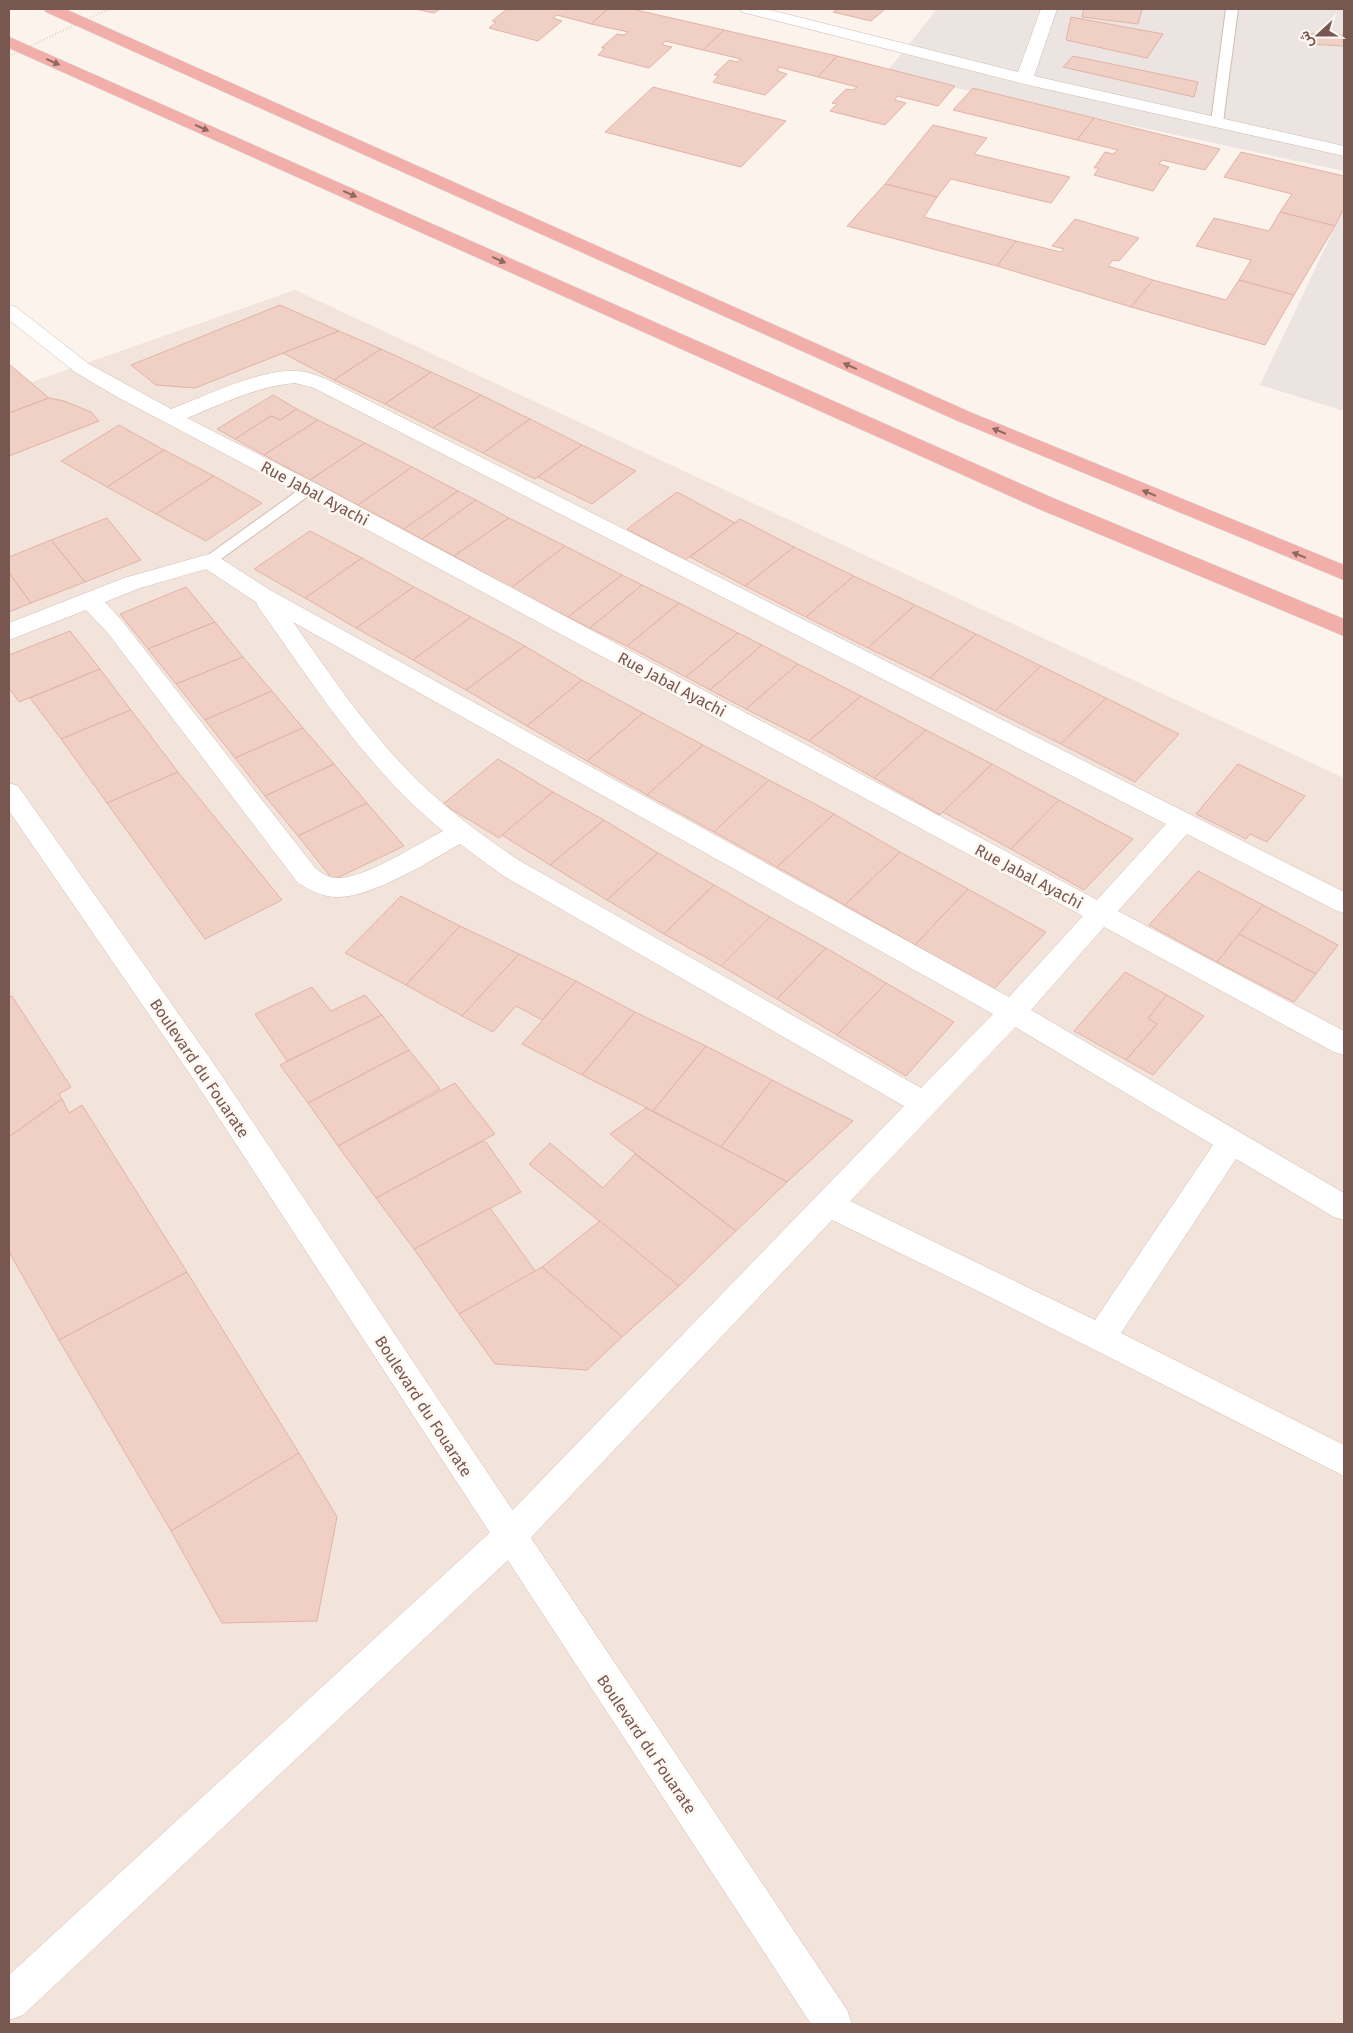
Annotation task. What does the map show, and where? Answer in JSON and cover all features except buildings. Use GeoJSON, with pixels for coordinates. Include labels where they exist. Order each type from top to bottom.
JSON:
{"type":"FeatureCollection","features":[{"type":"Feature","properties":{"kind":"highway"},"geometry":{"type":"LineString","coordinates":[[52,9],[965,417],[1344,573]]}},
{"type":"Feature","properties":{"kind":"highway"},"geometry":{"type":"LineString","coordinates":[[9,42],[1047,504],[1344,628]]}},
{"type":"Feature","properties":{"kind":"highway"},"geometry":{"type":"LineString","coordinates":[[1047,504],[1344,646]]}},
{"type":"Feature","properties":{"kind":"street"},"geometry":{"type":"LineString","coordinates":[[748,9],[1024,79],[1344,151]]}},
{"type":"Feature","properties":{"kind":"street"},"geometry":{"type":"LineString","coordinates":[[1024,79],[1049,9]]}},
{"type":"Feature","properties":{"kind":"street","name":"Rue Jabal Ayachi"},"geometry":{"type":"LineString","coordinates":[[9,311],[82,368],[126,394],[309,489],[1098,914],[1344,1044]]}},
{"type":"Feature","properties":{"kind":"street"},"geometry":{"type":"LineString","coordinates":[[170,417],[276,380],[295,377],[307,378],[1344,903]]}},
{"type":"Feature","properties":{"kind":"street"},"geometry":{"type":"LineString","coordinates":[[9,632],[132,583],[209,561],[262,595],[1012,1012],[1344,1208]]}},
{"type":"Feature","properties":{"kind":"street"},"geometry":{"type":"LineString","coordinates":[[262,595],[358,728],[397,774],[460,833],[510,868],[924,1104]]}},
{"type":"Feature","properties":{"kind":"street"},"geometry":{"type":"LineString","coordinates":[[90,600],[115,627],[302,869],[318,885],[340,888],[364,882],[460,833]]}},
{"type":"Feature","properties":{"kind":"street","name":"Boulevard du Fouarate"},"geometry":{"type":"LineString","coordinates":[[9,792],[204,1072],[833,2024]]}},
{"type":"Feature","properties":{"kind":"street"},"geometry":{"type":"LineString","coordinates":[[9,2001],[510,1536],[1012,1012],[1098,914],[1183,822]]}},
{"type":"Feature","properties":{"kind":"street"},"geometry":{"type":"LineString","coordinates":[[1100,1339],[1231,1142]]}},
{"type":"Feature","properties":{"kind":"street"},"geometry":{"type":"LineString","coordinates":[[827,1204],[1001,1288],[1344,1461]]}},
{"type":"Feature","properties":{"kind":"lane"},"geometry":{"type":"LineString","coordinates":[[1217,122],[1232,9]]}},
{"type":"Feature","properties":{"kind":"lane"},"geometry":{"type":"LineString","coordinates":[[209,561],[309,489]]}},
{"type":"Feature","properties":{"kind":"path"},"geometry":{"type":"LineString","coordinates":[[9,56],[109,9]]}},
{"type":"Feature","properties":{"kind":"shaded area"},"geometry":{"type":"Polygon","coordinates":[[[937,9],[1344,9],[1344,171],[886,73],[937,9]]]}},
{"type":"Feature","properties":{"kind":"shaded area"},"geometry":{"type":"Polygon","coordinates":[[[1344,208],[1344,411],[1260,385],[1344,208]]]}},
{"type":"Feature","properties":{"kind":"shaded area"},"geometry":{"type":"Polygon","coordinates":[[[295,290],[1344,778],[1344,2024],[9,2024],[9,390],[295,290]]]}}]}
